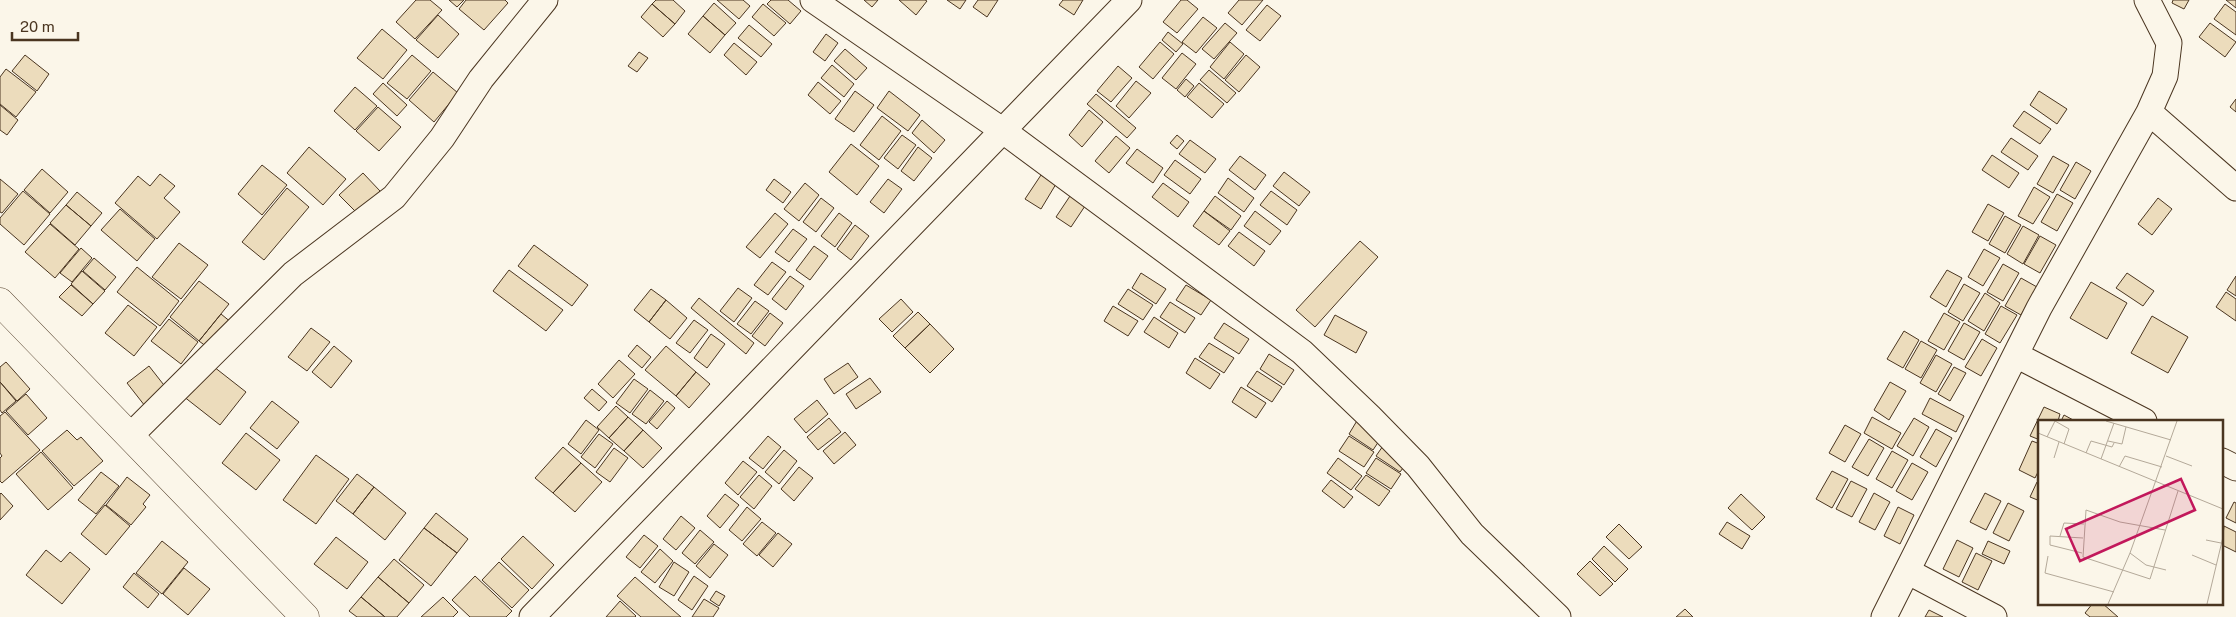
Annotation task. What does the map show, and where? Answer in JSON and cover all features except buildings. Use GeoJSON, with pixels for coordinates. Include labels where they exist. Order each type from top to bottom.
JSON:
{"type":"FeatureCollection","features":[{"type":"Feature","properties":{"kind":"main road"},"geometry":{"type":"LineString","coordinates":[[0,302],[305,617]]}},
{"type":"Feature","properties":{"kind":"street"},"geometry":{"type":"LineString","coordinates":[[130,436],[293,274],[394,197],[442,138],[481,79],[545,0]]}},
{"type":"Feature","properties":{"kind":"street"},"geometry":{"type":"LineString","coordinates":[[813,0],[1002,130],[1302,352],[1418,466],[1472,534],[1558,617]]}},
{"type":"Feature","properties":{"kind":"street"},"geometry":{"type":"LineString","coordinates":[[532,617],[1129,0]]}},
{"type":"Feature","properties":{"kind":"street"},"geometry":{"type":"LineString","coordinates":[[1884,617],[2039,308],[2148,112],[2165,76],[2169,43],[2147,0]]}},
{"type":"Feature","properties":{"kind":"street"},"geometry":{"type":"LineString","coordinates":[[2148,112],[2236,188]]}},
{"type":"Feature","properties":{"kind":"street"},"geometry":{"type":"LineString","coordinates":[[2016,356],[2142,420]]}},
{"type":"Feature","properties":{"kind":"street"},"geometry":{"type":"LineString","coordinates":[[2224,462],[2236,468]]}},
{"type":"Feature","properties":{"kind":"street"},"geometry":{"type":"LineString","coordinates":[[1907,571],[1994,617]]}}]}
